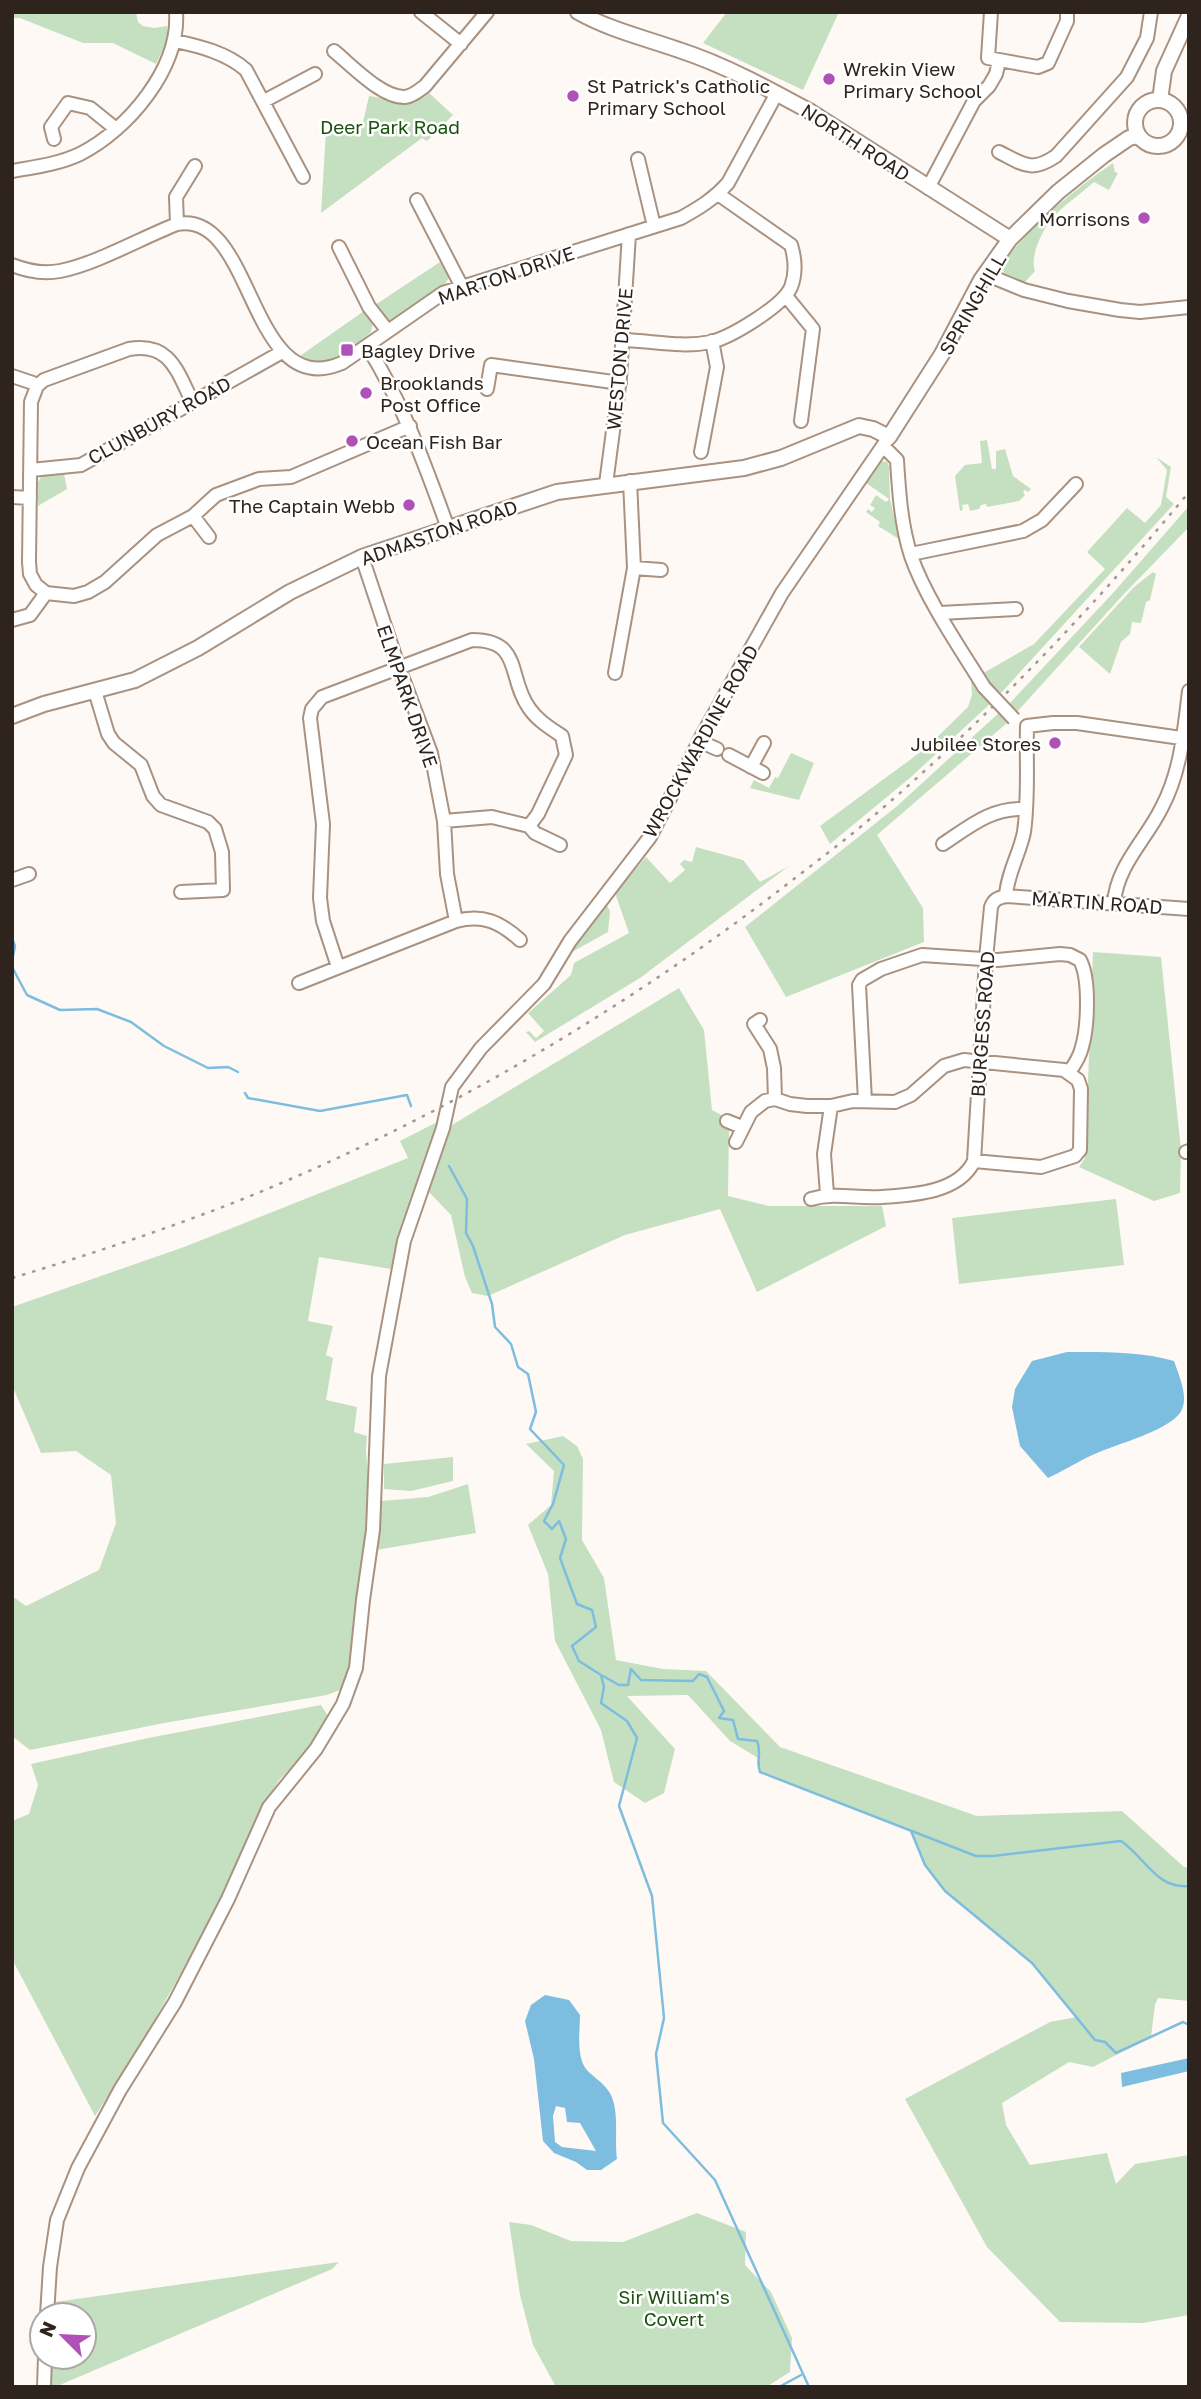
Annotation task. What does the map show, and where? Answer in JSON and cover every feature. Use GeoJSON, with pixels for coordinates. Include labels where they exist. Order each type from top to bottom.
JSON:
{"type":"FeatureCollection","features":[{"type":"Feature","properties":{"kind":"street"},"geometry":{"type":"LineString","coordinates":[[12,172],[78,155],[102,142],[116,129],[143,101],[163,71],[175,41],[176,12]]}},
{"type":"Feature","properties":{"kind":"street"},"geometry":{"type":"LineString","coordinates":[[421,12],[461,44]]}},
{"type":"Feature","properties":{"kind":"street"},"geometry":{"type":"LineString","coordinates":[[334,51],[384,90],[406,97],[425,86],[487,12]]}},
{"type":"Feature","properties":{"kind":"street","name":"NORTH ROAD"},"geometry":{"type":"LineString","coordinates":[[578,12],[599,23],[681,50],[777,93],[1010,239]]}},
{"type":"Feature","properties":{"kind":"street"},"geometry":{"type":"LineString","coordinates":[[991,12],[988,58],[1038,67],[1048,63],[1067,21],[1067,12]]}},
{"type":"Feature","properties":{"kind":"street"},"geometry":{"type":"LineString","coordinates":[[999,152],[1029,167],[1043,165],[1056,156],[1127,77],[1147,38],[1151,12]]}},
{"type":"Feature","properties":{"kind":"street"},"geometry":{"type":"LineString","coordinates":[[1160,100],[1164,71],[1189,16]]}},
{"type":"Feature","properties":{"kind":"street"},"geometry":{"type":"LineString","coordinates":[[175,41],[202,47],[246,70],[303,177]]}},
{"type":"Feature","properties":{"kind":"street"},"geometry":{"type":"LineString","coordinates":[[928,188],[974,101],[989,86],[996,74],[999,61]]}},
{"type":"Feature","properties":{"kind":"street"},"geometry":{"type":"LineString","coordinates":[[264,101],[315,74]]}},
{"type":"Feature","properties":{"kind":"street","name":"MARTON DRIVE"},"geometry":{"type":"LineString","coordinates":[[282,352],[304,368],[327,369],[342,363],[443,293],[681,218],[701,208],[728,183],[777,93]]}},
{"type":"Feature","properties":{"kind":"street"},"geometry":{"type":"LineString","coordinates":[[54,139],[51,127],[66,98],[90,108],[116,129]]}},
{"type":"Feature","properties":{"kind":"street"},"geometry":{"type":"LineString","coordinates":[[1160,100],[1172,105],[1184,115],[1181,130],[1166,146],[1150,145],[1139,136],[1135,122],[1140,108],[1160,100]]}},
{"type":"Feature","properties":{"kind":"street","name":"SPRINGHILL"},"geometry":{"type":"LineString","coordinates":[[886,442],[942,354],[985,274],[1010,239],[1058,192],[1104,155],[1129,138],[1139,136]]}},
{"type":"Feature","properties":{"kind":"street"},"geometry":{"type":"LineString","coordinates":[[638,159],[654,226]]}},
{"type":"Feature","properties":{"kind":"street"},"geometry":{"type":"LineString","coordinates":[[177,224],[176,197],[190,184],[195,166]]}},
{"type":"Feature","properties":{"kind":"street"},"geometry":{"type":"LineString","coordinates":[[624,340],[669,344],[712,341],[741,329],[786,296],[794,272],[794,254],[790,245],[719,194]]}},
{"type":"Feature","properties":{"kind":"street"},"geometry":{"type":"LineString","coordinates":[[417,200],[462,287]]}},
{"type":"Feature","properties":{"kind":"street"},"geometry":{"type":"LineString","coordinates":[[12,265],[39,272],[60,271],[187,222],[216,237],[231,258],[282,352]]}},
{"type":"Feature","properties":{"kind":"street","name":"WESTON DRIVE"},"geometry":{"type":"LineString","coordinates":[[606,484],[624,340],[629,234]]}},
{"type":"Feature","properties":{"kind":"street"},"geometry":{"type":"LineString","coordinates":[[339,247],[369,307],[387,330]]}},
{"type":"Feature","properties":{"kind":"street"},"geometry":{"type":"LineString","coordinates":[[985,274],[1024,290],[1120,310],[1140,313],[1189,306]]}},
{"type":"Feature","properties":{"kind":"street"},"geometry":{"type":"LineString","coordinates":[[786,296],[813,329],[801,421]]}},
{"type":"Feature","properties":{"kind":"street"},"geometry":{"type":"LineString","coordinates":[[698,446],[717,367],[712,341]]}},
{"type":"Feature","properties":{"kind":"street"},"geometry":{"type":"LineString","coordinates":[[193,403],[173,363],[165,354],[143,346],[44,380],[37,386],[31,402],[30,498],[30,574],[36,585],[46,593],[74,597],[88,592],[106,583],[157,535],[193,516],[216,495],[259,479],[291,477],[410,426]]}},
{"type":"Feature","properties":{"kind":"street"},"geometry":{"type":"LineString","coordinates":[[367,346],[388,380],[410,426],[448,528]]}},
{"type":"Feature","properties":{"kind":"street","name":"CLUNBURY ROAD"},"geometry":{"type":"LineString","coordinates":[[31,470],[80,465],[282,352]]}},
{"type":"Feature","properties":{"kind":"street"},"geometry":{"type":"LineString","coordinates":[[487,389],[491,365],[620,383]]}},
{"type":"Feature","properties":{"kind":"street"},"geometry":{"type":"LineString","coordinates":[[12,376],[37,386]]}},
{"type":"Feature","properties":{"kind":"street","name":"ADMASTON ROAD"},"geometry":{"type":"LineString","coordinates":[[12,716],[44,704],[135,680],[198,648],[290,592],[362,557],[557,492],[744,468],[781,458],[859,426],[873,429],[886,442]]}},
{"type":"Feature","properties":{"kind":"street"},"geometry":{"type":"LineString","coordinates":[[886,442],[897,460],[899,497],[911,554],[929,596],[984,687],[1014,719],[1027,726],[1077,723],[1186,739]]}},
{"type":"Feature","properties":{"kind":"street","name":"WROCKWARDINE ROAD"},"geometry":{"type":"LineString","coordinates":[[48,2301],[57,2220],[78,2168],[120,2090],[175,2002],[228,1899],[269,1807],[316,1749],[343,1704],[356,1668],[373,1530],[379,1376],[404,1241],[443,1128],[452,1087],[481,1048],[544,985],[570,941],[650,836],[699,741],[782,593],[886,442]]}},
{"type":"Feature","properties":{"kind":"street"},"geometry":{"type":"LineString","coordinates":[[615,673],[634,568],[630,481]]}},
{"type":"Feature","properties":{"kind":"street"},"geometry":{"type":"LineString","coordinates":[[911,554],[1023,531],[1042,520],[1076,484]]}},
{"type":"Feature","properties":{"kind":"street"},"geometry":{"type":"LineString","coordinates":[[12,497],[30,498]]}},
{"type":"Feature","properties":{"kind":"street"},"geometry":{"type":"LineString","coordinates":[[193,516],[209,537]]}},
{"type":"Feature","properties":{"kind":"street","name":"ELMPARK DRIVE"},"geometry":{"type":"LineString","coordinates":[[362,557],[431,753],[444,821],[447,874],[456,921]]}},
{"type":"Feature","properties":{"kind":"street"},"geometry":{"type":"LineString","coordinates":[[634,568],[661,569]]}},
{"type":"Feature","properties":{"kind":"street"},"geometry":{"type":"LineString","coordinates":[[12,620],[30,615],[46,593]]}},
{"type":"Feature","properties":{"kind":"street"},"geometry":{"type":"LineString","coordinates":[[940,613],[1016,609]]}},
{"type":"Feature","properties":{"kind":"street"},"geometry":{"type":"LineString","coordinates":[[338,967],[323,921],[320,898],[323,824],[310,718],[312,709],[322,696],[472,640],[499,644],[507,653],[529,708],[536,717],[562,736],[566,745],[566,755],[538,814],[529,826]]}},
{"type":"Feature","properties":{"kind":"street"},"geometry":{"type":"LineString","coordinates":[[95,691],[108,734],[114,743],[141,765],[153,796],[161,805],[208,822],[215,830],[222,852],[223,890],[181,892]]}},
{"type":"Feature","properties":{"kind":"street"},"geometry":{"type":"LineString","coordinates":[[1114,903],[1115,889],[1125,864],[1165,800],[1179,763],[1186,739],[1189,691]]}},
{"type":"Feature","properties":{"kind":"street","name":"BURGESS ROAD"},"geometry":{"type":"LineString","coordinates":[[974,1161],[991,907],[993,901],[1006,895],[1023,833],[1028,773],[1027,726]]}},
{"type":"Feature","properties":{"kind":"street"},"geometry":{"type":"LineString","coordinates":[[699,741],[763,774]]}},
{"type":"Feature","properties":{"kind":"street"},"geometry":{"type":"LineString","coordinates":[[751,767],[764,743]]}},
{"type":"Feature","properties":{"kind":"street"},"geometry":{"type":"LineString","coordinates":[[981,802],[987,815]]}},
{"type":"Feature","properties":{"kind":"street"},"geometry":{"type":"LineString","coordinates":[[943,845],[987,815],[1011,808],[1026,809]]}},
{"type":"Feature","properties":{"kind":"street"},"geometry":{"type":"LineString","coordinates":[[444,821],[492,817],[529,826],[535,833],[560,845]]}},
{"type":"Feature","properties":{"kind":"street"},"geometry":{"type":"LineString","coordinates":[[12,880],[29,874]]}},
{"type":"Feature","properties":{"kind":"street","name":"MARTIN ROAD"},"geometry":{"type":"LineString","coordinates":[[1006,895],[1189,909]]}},
{"type":"Feature","properties":{"kind":"street"},"geometry":{"type":"LineString","coordinates":[[299,983],[456,921],[481,917],[508,929],[520,940]]}},
{"type":"Feature","properties":{"kind":"street"},"geometry":{"type":"LineString","coordinates":[[865,1101],[859,991],[862,980],[881,969],[922,955],[998,960],[1060,954],[1080,960],[1086,979],[1083,1046],[1070,1071]]}},
{"type":"Feature","properties":{"kind":"street"},"geometry":{"type":"LineString","coordinates":[[760,1020],[754,1024],[770,1049],[775,1099]]}},
{"type":"Feature","properties":{"kind":"street"},"geometry":{"type":"LineString","coordinates":[[736,1142],[751,1112],[765,1101],[775,1099],[790,1104],[831,1106],[865,1101],[895,1102],[911,1095],[944,1066],[964,1060],[1070,1071],[1078,1080],[1081,1089],[1080,1150],[1075,1156],[1041,1167],[974,1161],[961,1177],[941,1189],[919,1194],[881,1197],[827,1194],[811,1199]]}},
{"type":"Feature","properties":{"kind":"street"},"geometry":{"type":"LineString","coordinates":[[827,1194],[824,1154],[831,1106]]}},
{"type":"Feature","properties":{"kind":"street"},"geometry":{"type":"LineString","coordinates":[[727,1121],[742,1127]]}},
{"type":"Feature","properties":{"kind":"green space"},"geometry":{"type":"Polygon","coordinates":[[[12,12],[136,12],[138,22],[143,26],[167,26],[167,41],[156,64],[113,43],[83,43],[20,18],[12,18],[12,12]]]}},
{"type":"Feature","properties":{"kind":"green space"},"geometry":{"type":"Polygon","coordinates":[[[727,12],[839,12],[803,90],[703,43],[727,12]]]}},
{"type":"Feature","properties":{"kind":"green space","name":"Deer Park Road"},"geometry":{"type":"Polygon","coordinates":[[[427,91],[453,115],[427,141],[422,138],[321,213],[326,131],[361,131],[369,96],[411,103],[427,91]]]}},
{"type":"Feature","properties":{"kind":"green space"},"geometry":{"type":"Polygon","coordinates":[[[1113,163],[1115,172],[1118,173],[1109,190],[1094,182],[1051,220],[1036,249],[1035,271],[1024,283],[1007,276],[1001,266],[1038,223],[1082,185],[1113,163]]]}},
{"type":"Feature","properties":{"kind":"green space"},"geometry":{"type":"Polygon","coordinates":[[[443,260],[451,275],[443,287],[392,320],[383,320],[372,307],[443,260]]]}},
{"type":"Feature","properties":{"kind":"green space"},"geometry":{"type":"Polygon","coordinates":[[[364,311],[373,323],[371,332],[340,360],[320,365],[297,358],[364,311]]]}},
{"type":"Feature","properties":{"kind":"green space"},"geometry":{"type":"Polygon","coordinates":[[[987,440],[992,469],[996,469],[996,451],[1005,449],[1013,476],[1031,489],[1028,492],[1023,491],[1025,495],[1019,501],[987,507],[986,504],[981,505],[979,509],[970,511],[968,504],[962,505],[963,510],[960,511],[955,476],[965,465],[982,463],[980,441],[987,440]]]}},
{"type":"Feature","properties":{"kind":"green space"},"geometry":{"type":"Polygon","coordinates":[[[1156,457],[1171,467],[1166,497],[1174,504],[1001,693],[980,675],[1034,644],[1105,569],[1087,552],[1127,508],[1145,523],[1161,505],[1167,470],[1156,457]]]}},
{"type":"Feature","properties":{"kind":"green space"},"geometry":{"type":"Polygon","coordinates":[[[882,461],[889,466],[890,499],[899,539],[878,526],[880,522],[866,512],[868,509],[872,512],[875,508],[870,505],[876,495],[886,502],[889,499],[866,483],[882,461]]]}},
{"type":"Feature","properties":{"kind":"green space"},"geometry":{"type":"Polygon","coordinates":[[[62,472],[67,489],[38,506],[38,482],[41,477],[62,472]]]}},
{"type":"Feature","properties":{"kind":"green space"},"geometry":{"type":"Polygon","coordinates":[[[1189,506],[1189,527],[1016,713],[1010,703],[1113,593],[1189,506]]]}},
{"type":"Feature","properties":{"kind":"green space"},"geometry":{"type":"Polygon","coordinates":[[[1153,572],[1156,574],[1150,600],[1146,602],[1141,623],[1132,622],[1130,634],[1121,642],[1110,674],[1079,647],[1134,587],[1153,572]]]}},
{"type":"Feature","properties":{"kind":"green space"},"geometry":{"type":"Polygon","coordinates":[[[974,678],[992,702],[911,777],[830,844],[820,826],[926,748],[968,707],[972,695],[971,680],[974,678]]]}},
{"type":"Feature","properties":{"kind":"green space"},"geometry":{"type":"Polygon","coordinates":[[[1002,710],[1011,719],[1007,723],[877,835],[923,908],[924,942],[786,997],[745,927],[896,807],[1002,710]]]}},
{"type":"Feature","properties":{"kind":"green space"},"geometry":{"type":"Polygon","coordinates":[[[791,753],[814,763],[799,800],[750,788],[754,780],[769,788],[775,777],[778,778],[791,753]]]}},
{"type":"Feature","properties":{"kind":"green space"},"geometry":{"type":"Polygon","coordinates":[[[696,847],[743,860],[760,882],[789,866],[640,978],[535,1042],[526,1032],[529,1031],[536,1038],[544,1031],[528,1013],[571,975],[574,963],[629,933],[615,893],[646,857],[670,883],[685,870],[680,864],[684,860],[692,862],[696,847]]]}},
{"type":"Feature","properties":{"kind":"green space"},"geometry":{"type":"Polygon","coordinates":[[[606,904],[610,911],[608,932],[572,952],[570,948],[606,904]]]}},
{"type":"Feature","properties":{"kind":"green space"},"geometry":{"type":"Polygon","coordinates":[[[1093,952],[1161,957],[1181,1150],[1180,1193],[1154,1201],[1079,1167],[1085,1158],[1093,952]]]}},
{"type":"Feature","properties":{"kind":"green space"},"geometry":{"type":"Polygon","coordinates":[[[679,988],[704,1030],[712,1110],[723,1116],[729,1130],[728,1196],[769,1206],[882,1206],[886,1226],[757,1292],[720,1209],[625,1235],[488,1296],[472,1293],[465,1277],[451,1215],[427,1190],[452,1125],[679,988]]]}},
{"type":"Feature","properties":{"kind":"green space"},"geometry":{"type":"Polygon","coordinates":[[[439,1121],[420,1171],[391,1269],[319,1257],[308,1321],[333,1326],[326,1355],[333,1358],[326,1400],[357,1407],[354,1432],[367,1436],[369,1499],[362,1580],[355,1613],[352,1660],[340,1690],[327,1695],[164,1723],[30,1750],[12,1736],[12,1596],[26,1606],[99,1570],[116,1523],[111,1475],[76,1451],[41,1453],[12,1385],[12,1307],[184,1247],[408,1158],[400,1141],[439,1121]]]}},
{"type":"Feature","properties":{"kind":"green space"},"geometry":{"type":"Polygon","coordinates":[[[1116,1199],[1124,1265],[959,1284],[952,1218],[1116,1199]]]}},
{"type":"Feature","properties":{"kind":"green space"},"geometry":{"type":"Polygon","coordinates":[[[563,1436],[577,1446],[583,1459],[582,1540],[604,1578],[616,1660],[663,1669],[706,1671],[780,1747],[977,1816],[1122,1811],[1184,1867],[1189,1868],[1189,2001],[1158,1998],[1151,2037],[1093,2067],[1069,2062],[1002,2103],[1006,2125],[1030,2165],[1107,2153],[1116,2184],[1135,2164],[1189,2155],[1189,2315],[1143,2323],[1060,2322],[987,2247],[905,2099],[1050,2022],[1077,2017],[1032,1962],[945,1891],[925,1865],[911,1831],[760,1772],[758,1758],[730,1741],[688,1695],[627,1696],[675,1749],[664,1793],[645,1803],[614,1782],[601,1730],[555,1641],[548,1574],[528,1525],[551,1505],[554,1471],[526,1444],[563,1436]]]}},
{"type":"Feature","properties":{"kind":"green space"},"geometry":{"type":"Polygon","coordinates":[[[453,1457],[453,1481],[411,1491],[384,1489],[384,1464],[453,1457]]]}},
{"type":"Feature","properties":{"kind":"green space"},"geometry":{"type":"Polygon","coordinates":[[[468,1484],[476,1533],[376,1550],[382,1501],[428,1497],[468,1484]]]}},
{"type":"Feature","properties":{"kind":"green space"},"geometry":{"type":"Polygon","coordinates":[[[321,1705],[328,1716],[307,1752],[279,1780],[264,1805],[223,1897],[138,2050],[95,2116],[12,1959],[12,1821],[29,1814],[38,1785],[31,1764],[148,1738],[321,1705]]]}},
{"type":"Feature","properties":{"kind":"green space","name":"Sir William's Covert"},"geometry":{"type":"Polygon","coordinates":[[[697,2213],[746,2232],[745,2265],[771,2292],[792,2338],[790,2372],[766,2387],[556,2387],[533,2345],[520,2295],[509,2222],[531,2225],[571,2241],[623,2242],[697,2213]]]}},
{"type":"Feature","properties":{"kind":"green space"},"geometry":{"type":"Polygon","coordinates":[[[339,2262],[332,2269],[98,2369],[98,2301],[62,2301],[339,2262]]]}},
{"type":"Feature","properties":{"kind":"green space"},"geometry":{"type":"Polygon","coordinates":[[[51,2371],[93,2371],[55,2387],[50,2387],[51,2371]]]}},
{"type":"Feature","properties":{"kind":"water"},"geometry":{"type":"Polygon","coordinates":[[[1067,1352],[1134,1354],[1174,1361],[1184,1394],[1180,1413],[1164,1426],[1091,1456],[1048,1478],[1020,1446],[1012,1407],[1015,1389],[1032,1361],[1067,1352]]]}},
{"type":"Feature","properties":{"kind":"water"},"geometry":{"type":"Polygon","coordinates":[[[545,1995],[569,2000],[580,2015],[579,2043],[583,2063],[608,2089],[615,2108],[617,2159],[601,2170],[587,2170],[554,2153],[543,2141],[534,2059],[525,2021],[531,2005],[545,1995]],[[556,2106],[553,2116],[555,2142],[562,2147],[596,2151],[580,2123],[567,2122],[565,2108],[556,2106]]]}},
{"type":"Feature","properties":{"kind":"water"},"geometry":{"type":"Polygon","coordinates":[[[1189,2058],[1189,2071],[1122,2087],[1121,2073],[1189,2058]]]}},
{"type":"Feature","properties":{"kind":"waterway"},"geometry":{"type":"LineString","coordinates":[[12,938],[15,946],[12,961]]}},
{"type":"Feature","properties":{"kind":"waterway"},"geometry":{"type":"LineString","coordinates":[[12,967],[27,995],[60,1010],[97,1009],[131,1022],[164,1046],[208,1068],[228,1067],[238,1072]]}},
{"type":"Feature","properties":{"kind":"waterway"},"geometry":{"type":"LineString","coordinates":[[245,1093],[248,1098],[320,1111],[407,1095],[411,1106]]}},
{"type":"Feature","properties":{"kind":"waterway"},"geometry":{"type":"LineString","coordinates":[[449,1166],[467,1199],[466,1233],[473,1246],[492,1304],[495,1327],[511,1344],[518,1367],[528,1374],[536,1412],[530,1429],[564,1465],[553,1504],[544,1521],[552,1529],[559,1521],[566,1539],[560,1558],[577,1604],[592,1610],[596,1627],[572,1646],[579,1661],[601,1675],[604,1687],[601,1703],[627,1721],[637,1738],[619,1806],[652,1896],[664,2018],[656,2054],[663,2123],[715,2180],[809,2387]]}},
{"type":"Feature","properties":{"kind":"waterway"},"geometry":{"type":"LineString","coordinates":[[603,1676],[619,1685],[628,1685],[631,1669],[641,1680],[693,1681],[699,1674],[707,1677],[724,1711],[719,1718],[733,1720],[738,1739],[757,1741],[760,1772],[976,1856],[1121,1841],[1159,1877],[1178,1886],[1189,1886]]}},
{"type":"Feature","properties":{"kind":"waterway"},"geometry":{"type":"LineString","coordinates":[[911,1831],[925,1865],[945,1891],[1032,1963],[1095,2040],[1105,2042],[1116,2053],[1183,2022],[1189,2025]]}},
{"type":"Feature","properties":{"kind":"waterway"},"geometry":{"type":"LineString","coordinates":[[779,2387],[801,2375]]}},
{"type":"Feature","properties":{"kind":"railway"},"geometry":{"type":"LineString","coordinates":[[12,1278],[238,1201],[381,1137],[520,1063],[653,980],[781,889],[854,832],[919,776],[1001,699],[1079,618],[1189,492]]}},
{"type":"Feature","properties":{"kind":"place","name":"Wrekin View Primary School"},"geometry":{"type":"Point","coordinates":[829,79]}},
{"type":"Feature","properties":{"kind":"place","name":"St Patrick's Catholic Primary School"},"geometry":{"type":"Point","coordinates":[573,96]}},
{"type":"Feature","properties":{"kind":"place","name":"Morrisons"},"geometry":{"type":"Point","coordinates":[1144,218]}},
{"type":"Feature","properties":{"kind":"place","name":"Bagley Drive"},"geometry":{"type":"Point","coordinates":[347,350]}},
{"type":"Feature","properties":{"kind":"place","name":"Brooklands Post Office"},"geometry":{"type":"Point","coordinates":[366,393]}},
{"type":"Feature","properties":{"kind":"place","name":"Ocean Fish Bar"},"geometry":{"type":"Point","coordinates":[352,441]}},
{"type":"Feature","properties":{"kind":"place","name":"The Captain Webb"},"geometry":{"type":"Point","coordinates":[409,505]}},
{"type":"Feature","properties":{"kind":"place","name":"Jubilee Stores"},"geometry":{"type":"Point","coordinates":[1055,743]}}]}
